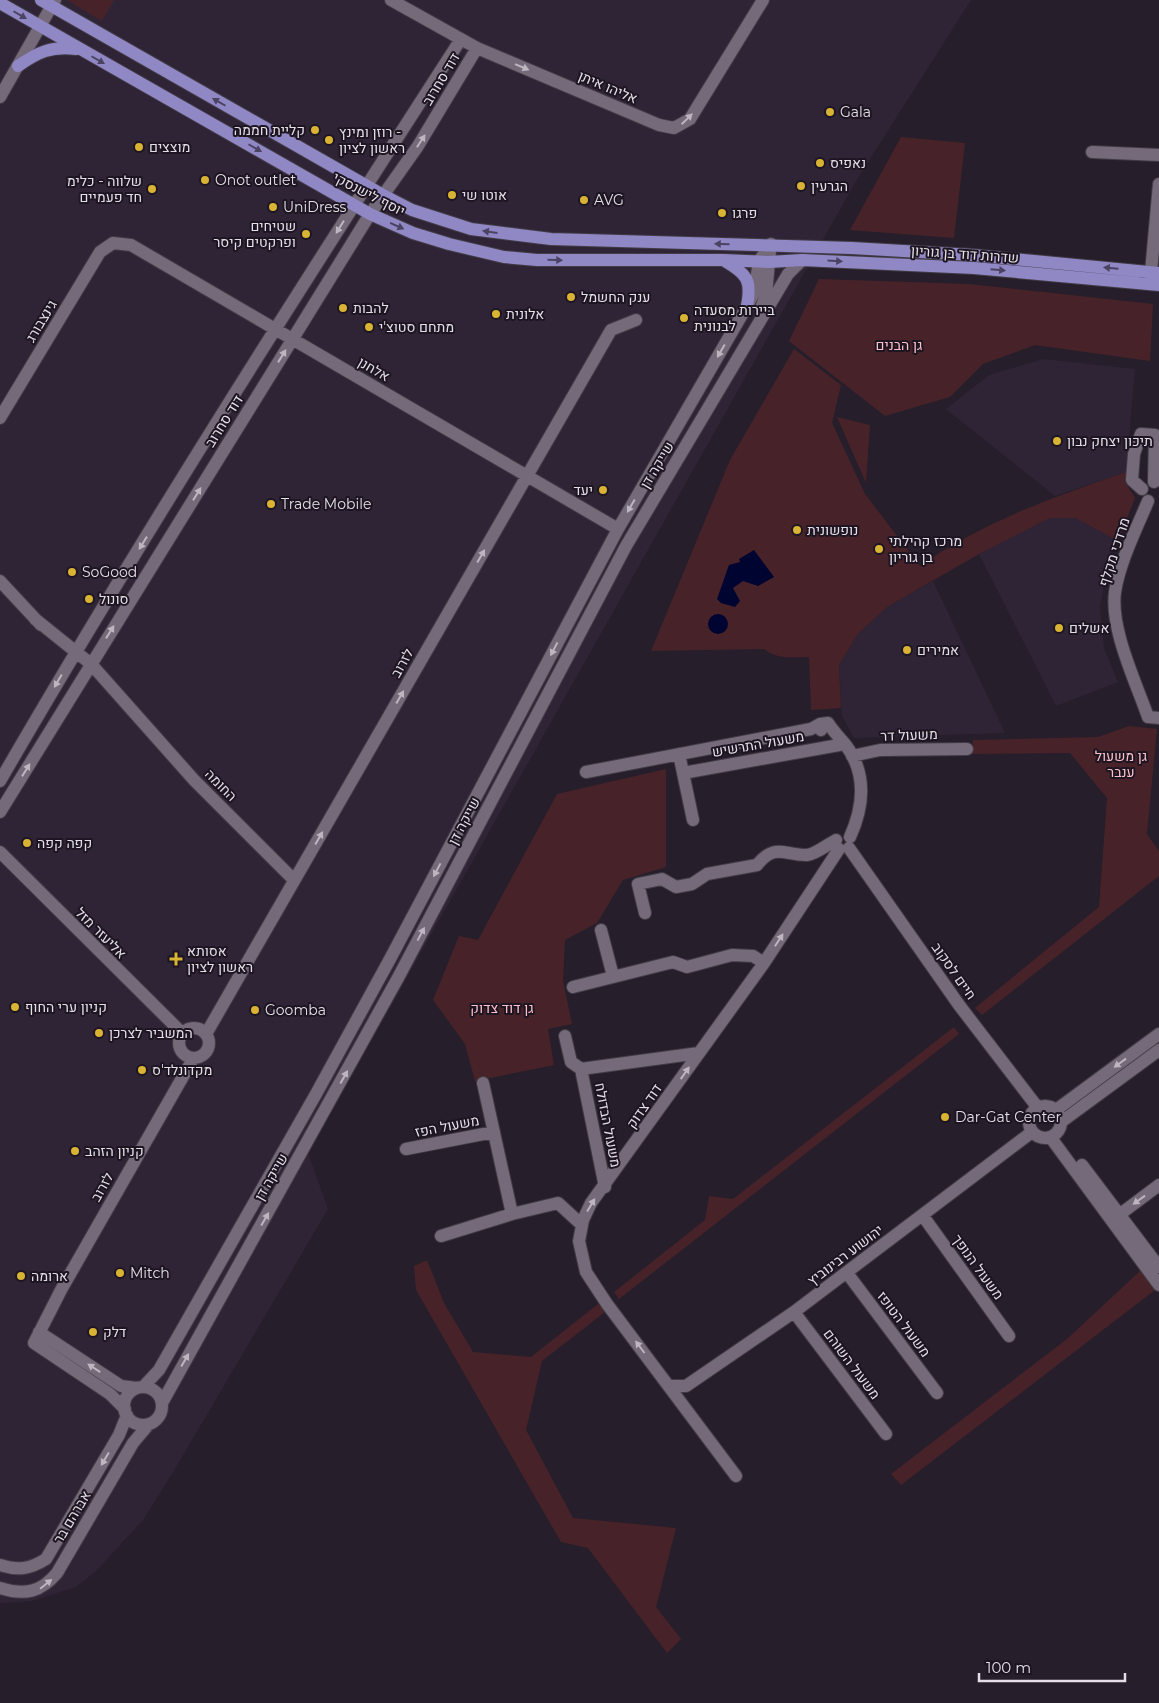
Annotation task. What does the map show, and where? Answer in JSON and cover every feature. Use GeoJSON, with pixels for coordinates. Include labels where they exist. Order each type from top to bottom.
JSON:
{"type":"FeatureCollection","features":[{"type":"Feature","properties":{"kind":"main road","name":"יוסף לישנסקי"},"geometry":{"type":"LineString","coordinates":[[48,1],[366,186],[412,210],[441,220],[492,232],[551,239],[771,244]]}},
{"type":"Feature","properties":{"kind":"main road","name":"יוסף לישנסקי"},"geometry":{"type":"LineString","coordinates":[[0,3],[370,214],[413,233],[504,257],[537,260],[723,260],[764,262]]}},
{"type":"Feature","properties":{"kind":"main road"},"geometry":{"type":"LineString","coordinates":[[18,66],[36,53],[46,49],[81,50]]}},
{"type":"Feature","properties":{"kind":"main road","name":"שדרות דוד בן גוריון"},"geometry":{"type":"LineString","coordinates":[[771,244],[972,255],[1154,278]]}},
{"type":"Feature","properties":{"kind":"main road"},"geometry":{"type":"LineString","coordinates":[[723,260],[739,270],[747,278],[750,290],[747,306]]}},
{"type":"Feature","properties":{"kind":"main road","name":"שדרות דוד בן גוריון"},"geometry":{"type":"LineString","coordinates":[[764,262],[802,260],[1154,278]]}},
{"type":"Feature","properties":{"kind":"street","name":"אליהו איתן"},"geometry":{"type":"LineString","coordinates":[[391,0],[478,48],[659,125],[674,128],[690,119],[763,0]]}},
{"type":"Feature","properties":{"kind":"street"},"geometry":{"type":"LineString","coordinates":[[0,97],[40,26],[48,1]]}},
{"type":"Feature","properties":{"kind":"street","name":"דוד סחרוב"},"geometry":{"type":"LineString","coordinates":[[0,780],[74,654],[275,329],[461,39]]}},
{"type":"Feature","properties":{"kind":"street","name":"דוד סחרוב"},"geometry":{"type":"LineString","coordinates":[[0,812],[370,214],[418,146],[478,48]]}},
{"type":"Feature","properties":{"kind":"street"},"geometry":{"type":"LineString","coordinates":[[1092,152],[1159,156]]}},
{"type":"Feature","properties":{"kind":"street"},"geometry":{"type":"LineString","coordinates":[[1154,278],[1159,184]]}},
{"type":"Feature","properties":{"kind":"street","name":"אלחנן"},"geometry":{"type":"LineString","coordinates":[[113,243],[131,245],[618,529]]}},
{"type":"Feature","properties":{"kind":"street","name":"גינצבורג"},"geometry":{"type":"LineString","coordinates":[[0,418],[100,252],[113,243]]}},
{"type":"Feature","properties":{"kind":"street"},"geometry":{"type":"LineString","coordinates":[[753,332],[766,295],[764,262],[771,244]]}},
{"type":"Feature","properties":{"kind":"street","name":"שייקה דן"},"geometry":{"type":"LineString","coordinates":[[162,1403],[394,985],[626,546],[788,274],[802,260]]}},
{"type":"Feature","properties":{"kind":"street","name":"שייקה דן"},"geometry":{"type":"LineString","coordinates":[[140,1388],[159,1370],[316,1094],[618,529],[754,293],[764,262]]}},
{"type":"Feature","properties":{"kind":"street","name":"לזרוב"},"geometry":{"type":"LineString","coordinates":[[206,1034],[611,330],[636,320]]}},
{"type":"Feature","properties":{"kind":"street"},"geometry":{"type":"LineString","coordinates":[[1142,489],[1146,484],[1157,483],[1157,430],[1141,434],[1134,454],[1132,480],[1142,489],[1143,496],[1153,501]]}},
{"type":"Feature","properties":{"kind":"street","name":"מרדכי מקלף"},"geometry":{"type":"LineString","coordinates":[[1153,501],[1126,554],[1115,593],[1117,628],[1148,717],[1159,718]]}},
{"type":"Feature","properties":{"kind":"street","name":"החומה"},"geometry":{"type":"LineString","coordinates":[[0,581],[35,619],[129,708],[194,780],[294,880]]}},
{"type":"Feature","properties":{"kind":"street","name":"דוד צדוק"},"geometry":{"type":"LineString","coordinates":[[736,1476],[586,1272],[579,1241],[582,1226],[591,1203],[764,963],[859,817],[862,803],[859,773],[852,756],[828,724],[817,728]]}},
{"type":"Feature","properties":{"kind":"street"},"geometry":{"type":"LineString","coordinates":[[586,772],[817,728]]}},
{"type":"Feature","properties":{"kind":"street","name":"דוד צדוק"},"geometry":{"type":"LineString","coordinates":[[817,728],[828,733],[839,745],[849,760],[854,778],[857,796],[855,811],[844,842]]}},
{"type":"Feature","properties":{"kind":"street","name":"משעול התרשיש"},"geometry":{"type":"LineString","coordinates":[[683,773],[839,745]]}},
{"type":"Feature","properties":{"kind":"street","name":"משעול דר"},"geometry":{"type":"LineString","coordinates":[[852,756],[880,750],[967,749]]}},
{"type":"Feature","properties":{"kind":"street"},"geometry":{"type":"LineString","coordinates":[[679,754],[693,820]]}},
{"type":"Feature","properties":{"kind":"street"},"geometry":{"type":"LineString","coordinates":[[645,914],[638,884],[662,879],[676,887],[692,884],[707,874],[756,865],[763,857],[782,850],[808,855],[844,842]]}},
{"type":"Feature","properties":{"kind":"street","name":"חיים לסקוב"},"geometry":{"type":"LineString","coordinates":[[844,842],[959,1005],[1038,1108]]}},
{"type":"Feature","properties":{"kind":"street","name":"אליעזר מזל"},"geometry":{"type":"LineString","coordinates":[[0,852],[182,1033]]}},
{"type":"Feature","properties":{"kind":"street"},"geometry":{"type":"LineString","coordinates":[[601,930],[613,976]]}},
{"type":"Feature","properties":{"kind":"street"},"geometry":{"type":"LineString","coordinates":[[573,987],[673,962],[687,968],[732,955],[753,956],[764,963]]}},
{"type":"Feature","properties":{"kind":"street"},"geometry":{"type":"LineString","coordinates":[[193,1028],[206,1034],[209,1044],[207,1052],[203,1056],[193,1059],[185,1056],[180,1050],[178,1041],[182,1033],[193,1028]]}},
{"type":"Feature","properties":{"kind":"street"},"geometry":{"type":"LineString","coordinates":[[1056,1126],[1159,1034]]}},
{"type":"Feature","properties":{"kind":"street","name":"משעול הבדולח"},"geometry":{"type":"LineString","coordinates":[[565,1036],[571,1062],[581,1069],[699,1053]]}},
{"type":"Feature","properties":{"kind":"street"},"geometry":{"type":"LineString","coordinates":[[1159,1050],[1056,1126],[1040,1138],[1032,1132],[1030,1127],[1030,1116],[1038,1108],[1047,1106],[1056,1126],[1159,1285]]}},
{"type":"Feature","properties":{"kind":"street","name":"לזרוב"},"geometry":{"type":"LineString","coordinates":[[36,1338],[61,1290],[193,1059]]}},
{"type":"Feature","properties":{"kind":"street","name":"משעול הבדולח"},"geometry":{"type":"LineString","coordinates":[[581,1069],[605,1186]]}},
{"type":"Feature","properties":{"kind":"street","name":"משעול הפז"},"geometry":{"type":"LineString","coordinates":[[483,1083],[512,1214]]}},
{"type":"Feature","properties":{"kind":"street"},"geometry":{"type":"LineString","coordinates":[[1056,1126],[1119,1215],[1159,1267]]}},
{"type":"Feature","properties":{"kind":"street","name":"משעול הפז"},"geometry":{"type":"LineString","coordinates":[[406,1149],[494,1132]]}},
{"type":"Feature","properties":{"kind":"street","name":"יהושוע רבינוביץ"},"geometry":{"type":"LineString","coordinates":[[669,1386],[686,1386],[794,1312],[1032,1132]]}},
{"type":"Feature","properties":{"kind":"street"},"geometry":{"type":"LineString","coordinates":[[1119,1215],[1159,1185]]}},
{"type":"Feature","properties":{"kind":"street"},"geometry":{"type":"LineString","coordinates":[[440,1236],[512,1214],[558,1203],[582,1226]]}},
{"type":"Feature","properties":{"kind":"street","name":"משעול הנופך"},"geometry":{"type":"LineString","coordinates":[[922,1216],[1010,1336]]}},
{"type":"Feature","properties":{"kind":"street","name":"משעול הטופז"},"geometry":{"type":"LineString","coordinates":[[847,1273],[937,1393]]}},
{"type":"Feature","properties":{"kind":"street","name":"משעול השוהם"},"geometry":{"type":"LineString","coordinates":[[794,1312],[886,1434]]}},
{"type":"Feature","properties":{"kind":"street"},"geometry":{"type":"LineString","coordinates":[[36,1338],[121,1386],[155,1392],[162,1403],[159,1416],[149,1424],[136,1424],[110,1394],[36,1338]]}},
{"type":"Feature","properties":{"kind":"street"},"geometry":{"type":"LineString","coordinates":[[126,1412],[127,1397],[140,1388]]}},
{"type":"Feature","properties":{"kind":"street","name":"אברהם בר"},"geometry":{"type":"LineString","coordinates":[[0,1565],[24,1569],[33,1567],[46,1559],[119,1435],[126,1412]]}},
{"type":"Feature","properties":{"kind":"street","name":"אברהם בר"},"geometry":{"type":"LineString","coordinates":[[0,1588],[13,1591],[32,1591],[46,1586],[57,1573],[133,1443],[149,1424]]}},
{"type":"Feature","properties":{"kind":"shaded area"},"geometry":{"type":"Polygon","coordinates":[[[0,0],[971,0],[856,181],[308,1153],[328,1209],[172,1474],[143,1520],[96,1571],[76,1587],[32,1601],[4,1603],[0,1603],[0,0]]]}},
{"type":"Feature","properties":{"kind":"shaded area","name":"תיכון יצחק נבון"},"geometry":{"type":"Polygon","coordinates":[[[1043,359],[1135,369],[1126,472],[1055,496],[946,409],[989,375],[1043,359]]]}},
{"type":"Feature","properties":{"kind":"shaded area","name":"אשלים"},"geometry":{"type":"Polygon","coordinates":[[[1050,518],[1075,518],[1118,541],[1109,556],[1100,607],[1104,648],[1118,682],[1056,706],[979,554],[1050,518]]]}},
{"type":"Feature","properties":{"kind":"shaded area","name":"אמירים"},"geometry":{"type":"Polygon","coordinates":[[[933,581],[1005,733],[854,738],[842,716],[839,665],[858,634],[887,607],[933,581]]]}},
{"type":"Feature","properties":{"kind":"green space"},"geometry":{"type":"Polygon","coordinates":[[[67,0],[114,0],[102,21],[67,0]]]}},
{"type":"Feature","properties":{"kind":"green space"},"geometry":{"type":"Polygon","coordinates":[[[901,137],[965,143],[954,238],[850,230],[901,137]]]}},
{"type":"Feature","properties":{"kind":"green space","name":"גן הבנים"},"geometry":{"type":"Polygon","coordinates":[[[819,279],[969,284],[1153,304],[1150,361],[1035,345],[983,364],[950,397],[885,416],[789,341],[819,279]]]}},
{"type":"Feature","properties":{"kind":"green space","name":"נופשונית"},"geometry":{"type":"Polygon","coordinates":[[[794,349],[841,385],[832,423],[865,494],[920,566],[968,536],[1019,512],[1126,472],[1125,482],[1135,498],[1118,541],[1075,518],[1050,518],[979,554],[887,607],[858,634],[839,665],[841,708],[811,710],[809,657],[780,656],[769,653],[764,649],[651,651],[730,460],[794,349]]]}},
{"type":"Feature","properties":{"kind":"green space"},"geometry":{"type":"Polygon","coordinates":[[[837,417],[870,425],[866,483],[837,417]]]}},
{"type":"Feature","properties":{"kind":"green space","name":"גן משעול ענבר"},"geometry":{"type":"Polygon","coordinates":[[[1129,726],[1157,729],[1147,834],[1159,851],[1159,876],[982,1015],[975,1008],[1099,907],[1107,798],[1070,753],[972,754],[973,740],[1098,737],[1129,726]]]}},
{"type":"Feature","properties":{"kind":"green space","name":"גן דוד צדוק"},"geometry":{"type":"Polygon","coordinates":[[[666,769],[666,867],[623,880],[597,923],[565,940],[563,981],[572,1024],[548,1029],[554,1065],[475,1081],[465,1044],[433,1000],[459,936],[478,940],[557,794],[666,769]]]}},
{"type":"Feature","properties":{"kind":"green space"},"geometry":{"type":"Polygon","coordinates":[[[954,1027],[959,1034],[619,1299],[614,1292],[705,1220],[709,1196],[733,1199],[954,1027]]]}},
{"type":"Feature","properties":{"kind":"green space"},"geometry":{"type":"Polygon","coordinates":[[[427,1260],[444,1303],[473,1352],[531,1357],[598,1304],[605,1312],[542,1361],[526,1430],[573,1518],[676,1528],[656,1607],[681,1639],[667,1653],[588,1548],[561,1542],[416,1290],[414,1266],[427,1260]]]}},
{"type":"Feature","properties":{"kind":"green space"},"geometry":{"type":"Polygon","coordinates":[[[1140,1271],[1155,1290],[901,1485],[891,1474],[1067,1339],[1140,1271]]]}},
{"type":"Feature","properties":{"kind":"water"},"geometry":{"type":"Polygon","coordinates":[[[754,550],[774,577],[758,586],[743,581],[733,588],[740,601],[735,607],[721,603],[717,599],[729,565],[740,562],[739,559],[754,550]]]}},
{"type":"Feature","properties":{"kind":"water"},"geometry":{"type":"Polygon","coordinates":[[[718,614],[725,617],[728,624],[725,631],[718,634],[711,631],[708,624],[711,617],[718,614]]]}},
{"type":"Feature","properties":{"kind":"place","name":"Gala"},"geometry":{"type":"Point","coordinates":[830,112]}},
{"type":"Feature","properties":{"kind":"place","name":"קליית חממה"},"geometry":{"type":"Point","coordinates":[315,130]}},
{"type":"Feature","properties":{"kind":"place","name":"רוזן ומינץ - ראשון לציון"},"geometry":{"type":"Point","coordinates":[329,140]}},
{"type":"Feature","properties":{"kind":"place","name":"מוצצים"},"geometry":{"type":"Point","coordinates":[139,147]}},
{"type":"Feature","properties":{"kind":"place","name":"נאפיס"},"geometry":{"type":"Point","coordinates":[820,163]}},
{"type":"Feature","properties":{"kind":"place","name":"Onot outlet"},"geometry":{"type":"Point","coordinates":[205,180]}},
{"type":"Feature","properties":{"kind":"place","name":"הגרעין"},"geometry":{"type":"Point","coordinates":[801,186]}},
{"type":"Feature","properties":{"kind":"place","name":"שלווה - כלימ חד פעמיים"},"geometry":{"type":"Point","coordinates":[152,189]}},
{"type":"Feature","properties":{"kind":"place","name":"אוטו שי"},"geometry":{"type":"Point","coordinates":[452,195]}},
{"type":"Feature","properties":{"kind":"place","name":"AVG"},"geometry":{"type":"Point","coordinates":[584,200]}},
{"type":"Feature","properties":{"kind":"place","name":"UniDress"},"geometry":{"type":"Point","coordinates":[273,207]}},
{"type":"Feature","properties":{"kind":"place","name":"פרגו"},"geometry":{"type":"Point","coordinates":[722,213]}},
{"type":"Feature","properties":{"kind":"place","name":"שטיחים ופרקטים קיסר"},"geometry":{"type":"Point","coordinates":[306,234]}},
{"type":"Feature","properties":{"kind":"place","name":"ענק החשמל"},"geometry":{"type":"Point","coordinates":[571,297]}},
{"type":"Feature","properties":{"kind":"place","name":"להבות"},"geometry":{"type":"Point","coordinates":[343,308]}},
{"type":"Feature","properties":{"kind":"place","name":"אלונית"},"geometry":{"type":"Point","coordinates":[496,314]}},
{"type":"Feature","properties":{"kind":"place","name":"ביירות מסעדה לבנונית"},"geometry":{"type":"Point","coordinates":[684,318]}},
{"type":"Feature","properties":{"kind":"place","name":"מתחם סטוצ'י"},"geometry":{"type":"Point","coordinates":[369,327]}},
{"type":"Feature","properties":{"kind":"place","name":"תיכון יצחק נבון"},"geometry":{"type":"Point","coordinates":[1057,441]}},
{"type":"Feature","properties":{"kind":"place","name":"יעד"},"geometry":{"type":"Point","coordinates":[603,490]}},
{"type":"Feature","properties":{"kind":"place","name":"Trade Mobile"},"geometry":{"type":"Point","coordinates":[271,504]}},
{"type":"Feature","properties":{"kind":"place","name":"נופשונית"},"geometry":{"type":"Point","coordinates":[797,530]}},
{"type":"Feature","properties":{"kind":"place","name":"מרכז קהילתי בן גוריון"},"geometry":{"type":"Point","coordinates":[879,549]}},
{"type":"Feature","properties":{"kind":"place","name":"SoGood"},"geometry":{"type":"Point","coordinates":[72,572]}},
{"type":"Feature","properties":{"kind":"place","name":"סונול"},"geometry":{"type":"Point","coordinates":[89,599]}},
{"type":"Feature","properties":{"kind":"place","name":"אשלים"},"geometry":{"type":"Point","coordinates":[1059,628]}},
{"type":"Feature","properties":{"kind":"place","name":"אמירים"},"geometry":{"type":"Point","coordinates":[907,650]}},
{"type":"Feature","properties":{"kind":"place","name":"קפה קפה"},"geometry":{"type":"Point","coordinates":[27,843]}},
{"type":"Feature","properties":{"kind":"place","name":"אסותא ראשון לציון"},"geometry":{"type":"Point","coordinates":[176,959]}},
{"type":"Feature","properties":{"kind":"place","name":"קניון ערי החוף"},"geometry":{"type":"Point","coordinates":[15,1007]}},
{"type":"Feature","properties":{"kind":"place","name":"Goomba"},"geometry":{"type":"Point","coordinates":[255,1010]}},
{"type":"Feature","properties":{"kind":"place","name":"המשביר לצרכן"},"geometry":{"type":"Point","coordinates":[99,1033]}},
{"type":"Feature","properties":{"kind":"place","name":"מקדונלד'ס"},"geometry":{"type":"Point","coordinates":[142,1070]}},
{"type":"Feature","properties":{"kind":"place","name":"Dar-Gat Center"},"geometry":{"type":"Point","coordinates":[945,1117]}},
{"type":"Feature","properties":{"kind":"place","name":"קניון הזהב"},"geometry":{"type":"Point","coordinates":[75,1151]}},
{"type":"Feature","properties":{"kind":"place","name":"Mitch"},"geometry":{"type":"Point","coordinates":[120,1273]}},
{"type":"Feature","properties":{"kind":"place","name":"ארומה"},"geometry":{"type":"Point","coordinates":[21,1276]}},
{"type":"Feature","properties":{"kind":"place","name":"דלק"},"geometry":{"type":"Point","coordinates":[93,1332]}}]}
